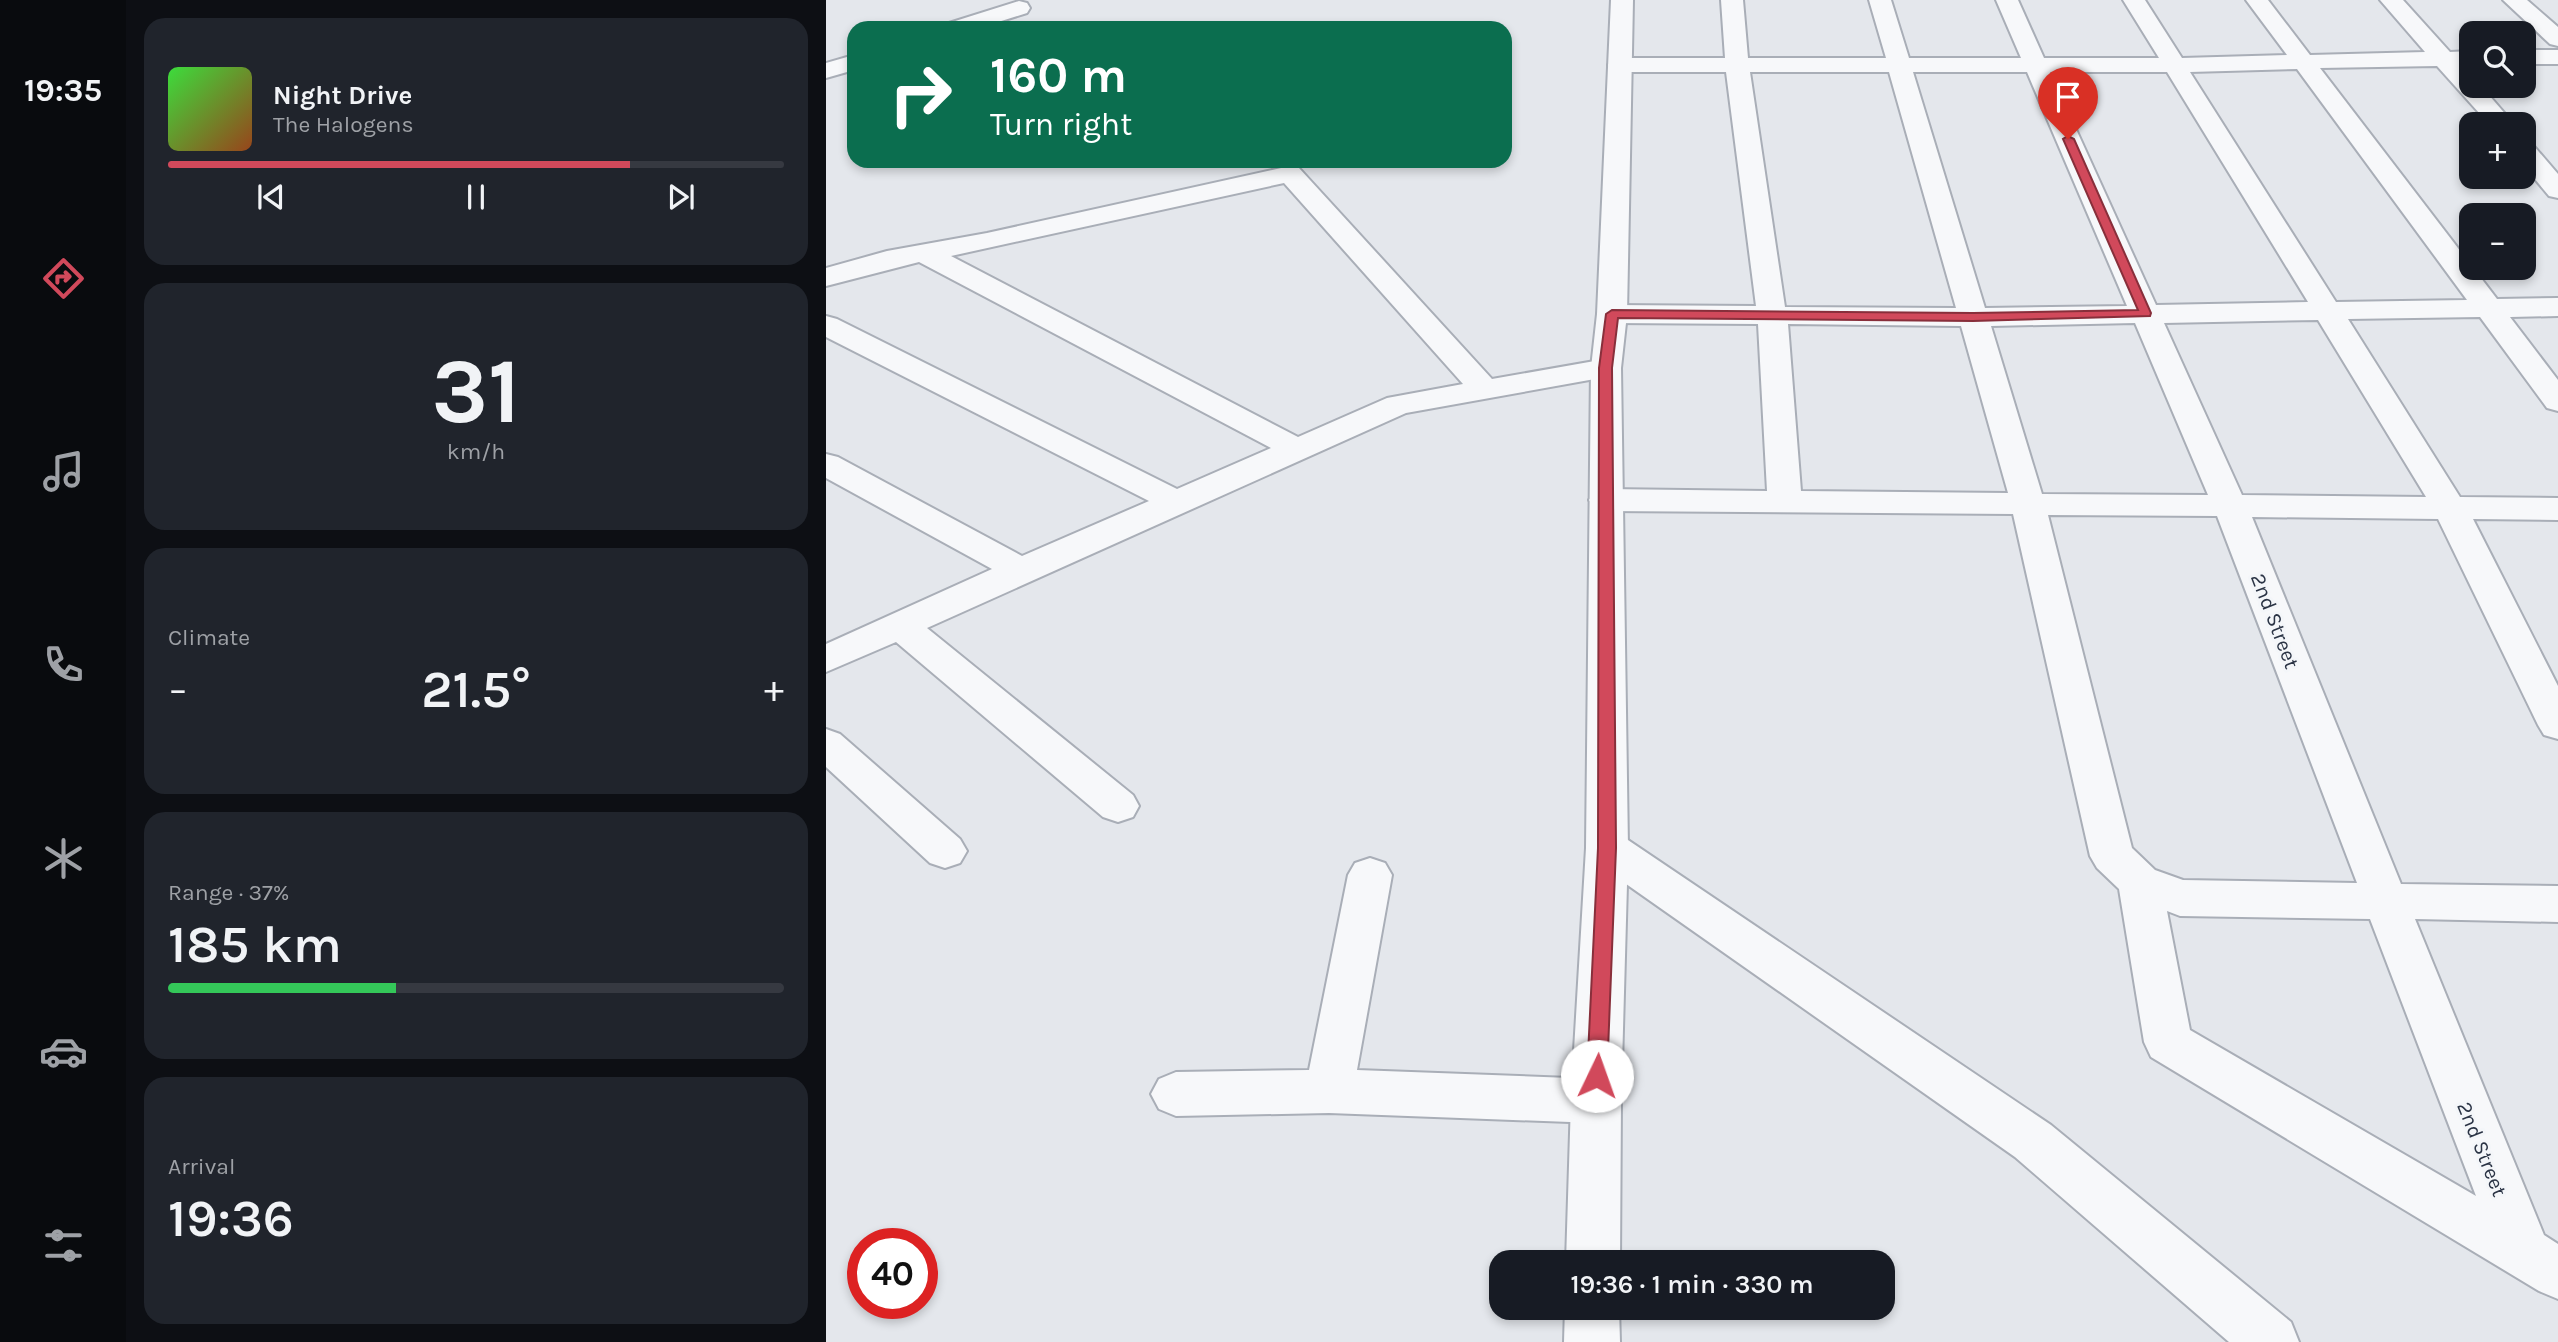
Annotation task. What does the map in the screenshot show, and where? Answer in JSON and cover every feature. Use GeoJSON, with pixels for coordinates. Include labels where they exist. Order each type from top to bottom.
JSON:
{"type":"FeatureCollection","features":[{"type":"Feature","properties":{"kind":"street"},"geometry":{"type":"LineString","coordinates":[[1593,1250],[1596,1101],[1607,848],[1606,368],[1612,314],[1622,0]]}},
{"type":"Feature","properties":{"kind":"street"},"geometry":{"type":"LineString","coordinates":[[1732,0],[1737,65],[1772,315],[1785,502]]}},
{"type":"Feature","properties":{"kind":"street"},"geometry":{"type":"LineString","coordinates":[[1880,0],[2028,504],[2112,856],[2140,882],[2180,898],[2558,904]]}},
{"type":"Feature","properties":{"kind":"street","name":"2nd Street"},"geometry":{"type":"LineString","coordinates":[[2007,0],[2230,506],[2384,901],[2540,1262]]}},
{"type":"Feature","properties":{"kind":"street"},"geometry":{"type":"LineString","coordinates":[[2134,0],[2450,508],[2558,725]]}},
{"type":"Feature","properties":{"kind":"street"},"geometry":{"type":"LineString","coordinates":[[2257,0],[2558,401]]}},
{"type":"Feature","properties":{"kind":"street"},"geometry":{"type":"LineString","coordinates":[[2392,0],[2492,112]]}},
{"type":"Feature","properties":{"kind":"street"},"geometry":{"type":"LineString","coordinates":[[2514,0],[2558,39]]}},
{"type":"Feature","properties":{"kind":"street"},"geometry":{"type":"LineString","coordinates":[[978,21],[1018,8]]}},
{"type":"Feature","properties":{"kind":"street"},"geometry":{"type":"LineString","coordinates":[[2536,57],[2558,57]]}},
{"type":"Feature","properties":{"kind":"street"},"geometry":{"type":"LineString","coordinates":[[1620,65],[2174,65],[2459,58]]}},
{"type":"Feature","properties":{"kind":"street"},"geometry":{"type":"LineString","coordinates":[[826,71],[847,64]]}},
{"type":"Feature","properties":{"kind":"street"},"geometry":{"type":"LineString","coordinates":[[2536,164],[2558,190]]}},
{"type":"Feature","properties":{"kind":"street"},"geometry":{"type":"LineString","coordinates":[[826,277],[887,259],[1290,174],[1485,390]]}},
{"type":"Feature","properties":{"kind":"street"},"geometry":{"type":"LineString","coordinates":[[924,253],[1297,449]]}},
{"type":"Feature","properties":{"kind":"street"},"geometry":{"type":"LineString","coordinates":[[1612,314],[1973,317],[2558,307]]}},
{"type":"Feature","properties":{"kind":"street"},"geometry":{"type":"LineString","coordinates":[[826,326],[1177,502]]}},
{"type":"Feature","properties":{"kind":"street"},"geometry":{"type":"LineString","coordinates":[[826,659],[1021,570],[1398,405],[1606,368]]}},
{"type":"Feature","properties":{"kind":"street"},"geometry":{"type":"LineString","coordinates":[[826,464],[1021,570]]}},
{"type":"Feature","properties":{"kind":"street"},"geometry":{"type":"LineString","coordinates":[[1606,500],[2558,509]]}},
{"type":"Feature","properties":{"kind":"street"},"geometry":{"type":"LineString","coordinates":[[900,625],[1118,806]]}},
{"type":"Feature","properties":{"kind":"street"},"geometry":{"type":"LineString","coordinates":[[826,744],[945,851]]}},
{"type":"Feature","properties":{"kind":"street"},"geometry":{"type":"LineString","coordinates":[[1607,848],[2033,1140],[2271,1342]]}},
{"type":"Feature","properties":{"kind":"street"},"geometry":{"type":"LineString","coordinates":[[1329,1091],[1370,876]]}},
{"type":"Feature","properties":{"kind":"street"},"geometry":{"type":"LineString","coordinates":[[2140,882],[2168,1042],[2540,1262]]}},
{"type":"Feature","properties":{"kind":"street"},"geometry":{"type":"LineString","coordinates":[[1176,1094],[1329,1091],[1596,1101]]}},
{"type":"Feature","properties":{"kind":"route"},"geometry":{"type":"LineString","coordinates":[[1597,1076],[1607,848],[1606,368],[1612,314],[1973,317],[2145,313],[2068,139]]}}]}
